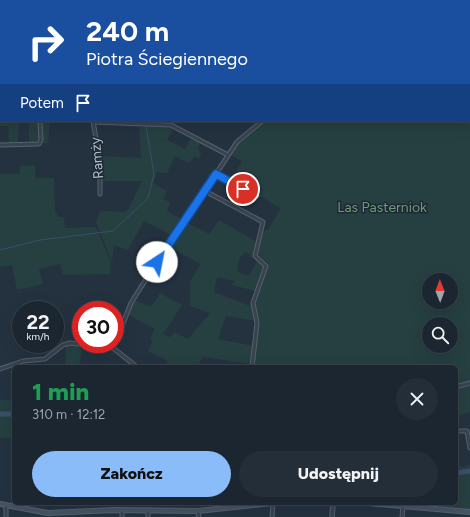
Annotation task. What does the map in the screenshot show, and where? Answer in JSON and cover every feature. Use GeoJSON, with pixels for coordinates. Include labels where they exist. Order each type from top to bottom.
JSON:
{"type":"FeatureCollection","features":[{"type":"Feature","properties":{"kind":"main road"},"geometry":{"type":"LineString","coordinates":[[0,504],[48,513],[122,510],[198,511],[254,505]]}},
{"type":"Feature","properties":{"kind":"main road"},"geometry":{"type":"LineString","coordinates":[[385,505],[470,512]]}},
{"type":"Feature","properties":{"kind":"street"},"geometry":{"type":"LineString","coordinates":[[0,145],[39,144],[41,140],[40,122]]}},
{"type":"Feature","properties":{"kind":"street","name":"Ramży"},"geometry":{"type":"LineString","coordinates":[[93,122],[100,162],[100,194]]}},
{"type":"Feature","properties":{"kind":"street"},"geometry":{"type":"LineString","coordinates":[[112,122],[171,125],[228,155]]}},
{"type":"Feature","properties":{"kind":"street"},"geometry":{"type":"LineString","coordinates":[[124,323],[136,295],[228,155],[237,142],[261,122]]}},
{"type":"Feature","properties":{"kind":"street"},"geometry":{"type":"LineString","coordinates":[[216,174],[257,196]]}},
{"type":"Feature","properties":{"kind":"street"},"geometry":{"type":"LineString","coordinates":[[205,191],[263,222],[255,256],[266,266],[253,303],[257,323],[252,365]]}},
{"type":"Feature","properties":{"kind":"street"},"geometry":{"type":"LineString","coordinates":[[0,370],[23,360],[45,359],[66,344],[72,344]]}},
{"type":"Feature","properties":{"kind":"street"},"geometry":{"type":"LineString","coordinates":[[119,353],[134,365]]}},
{"type":"Feature","properties":{"kind":"street"},"geometry":{"type":"LineString","coordinates":[[458,386],[470,383]]}},
{"type":"Feature","properties":{"kind":"street"},"geometry":{"type":"LineString","coordinates":[[458,431],[467,430],[470,448]]}},
{"type":"Feature","properties":{"kind":"street"},"geometry":{"type":"LineString","coordinates":[[6,505],[6,517]]}},
{"type":"Feature","properties":{"kind":"street"},"geometry":{"type":"LineString","coordinates":[[272,517],[273,505]]}},
{"type":"Feature","properties":{"kind":"street"},"geometry":{"type":"LineString","coordinates":[[332,517],[333,505]]}},
{"type":"Feature","properties":{"kind":"street"},"geometry":{"type":"LineString","coordinates":[[402,507],[402,517]]}},
{"type":"Feature","properties":{"kind":"street"},"geometry":{"type":"LineString","coordinates":[[122,510],[122,517]]}},
{"type":"Feature","properties":{"kind":"street"},"geometry":{"type":"LineString","coordinates":[[148,510],[148,517]]}},
{"type":"Feature","properties":{"kind":"street"},"geometry":{"type":"LineString","coordinates":[[86,511],[86,517]]}},
{"type":"Feature","properties":{"kind":"street"},"geometry":{"type":"LineString","coordinates":[[198,511],[198,517]]}},
{"type":"Feature","properties":{"kind":"green space"},"geometry":{"type":"Polygon","coordinates":[[[0,122],[19,122],[18,143],[9,144],[8,126],[0,126],[0,122]]]}},
{"type":"Feature","properties":{"kind":"green space"},"geometry":{"type":"Polygon","coordinates":[[[50,122],[48,143],[29,143],[29,123],[50,122]]]}},
{"type":"Feature","properties":{"kind":"green space","name":"Las Pasterniok"},"geometry":{"type":"Polygon","coordinates":[[[263,122],[470,122],[470,382],[458,385],[458,365],[253,365],[258,327],[254,305],[269,264],[258,255],[263,231],[268,230],[281,208],[258,195],[262,189],[235,173],[242,161],[231,155],[239,144],[263,122]]]}},
{"type":"Feature","properties":{"kind":"green space"},"geometry":{"type":"Polygon","coordinates":[[[153,125],[174,128],[167,140],[185,149],[192,137],[201,142],[198,147],[201,154],[199,159],[195,156],[189,163],[175,156],[167,173],[156,172],[154,184],[167,191],[163,199],[170,202],[167,211],[183,220],[173,236],[144,221],[128,250],[114,245],[112,262],[96,222],[100,211],[125,212],[129,208],[142,181],[103,181],[101,156],[141,158],[139,127],[153,125]]]}},
{"type":"Feature","properties":{"kind":"green space"},"geometry":{"type":"Polygon","coordinates":[[[20,166],[35,166],[35,178],[54,178],[55,211],[58,217],[64,217],[65,228],[96,227],[111,263],[110,274],[63,275],[60,264],[39,269],[43,284],[17,290],[12,265],[0,267],[0,174],[20,174],[20,166]]]}},
{"type":"Feature","properties":{"kind":"green space"},"geometry":{"type":"Polygon","coordinates":[[[219,220],[257,242],[253,258],[246,252],[240,257],[237,271],[248,276],[257,261],[264,266],[255,291],[232,285],[235,281],[217,277],[214,292],[250,306],[251,301],[256,321],[226,316],[218,339],[254,346],[251,364],[203,357],[198,365],[165,365],[168,361],[148,351],[153,341],[150,339],[155,329],[128,315],[134,300],[151,307],[160,293],[182,305],[163,334],[170,337],[175,332],[188,339],[210,313],[190,306],[190,281],[201,264],[171,248],[186,222],[209,234],[219,220]]]}},
{"type":"Feature","properties":{"kind":"green space"},"geometry":{"type":"Polygon","coordinates":[[[66,345],[72,345],[72,353],[81,353],[79,365],[65,365],[66,345]]]}},
{"type":"Feature","properties":{"kind":"green space"},"geometry":{"type":"Polygon","coordinates":[[[470,386],[470,412],[458,415],[458,389],[470,386]]]}},
{"type":"Feature","properties":{"kind":"green space"},"geometry":{"type":"Polygon","coordinates":[[[0,400],[12,400],[12,414],[0,413],[0,400]]]}},
{"type":"Feature","properties":{"kind":"green space"},"geometry":{"type":"Polygon","coordinates":[[[0,414],[12,415],[12,438],[0,438],[0,414]]]}},
{"type":"Feature","properties":{"kind":"green space"},"geometry":{"type":"Polygon","coordinates":[[[470,465],[470,510],[422,505],[458,505],[458,466],[464,467],[470,465]]]}},
{"type":"Feature","properties":{"kind":"waterway"},"geometry":{"type":"LineString","coordinates":[[0,250],[40,240],[113,231],[148,198],[154,174],[146,126]]}},
{"type":"Feature","properties":{"kind":"waterway"},"geometry":{"type":"LineString","coordinates":[[0,414],[12,414]]}},
{"type":"Feature","properties":{"kind":"waterway"},"geometry":{"type":"LineString","coordinates":[[458,473],[470,471]]}},
{"type":"Feature","properties":{"kind":"route"},"geometry":{"type":"LineString","coordinates":[[157,262],[216,174],[243,189]]}}]}
